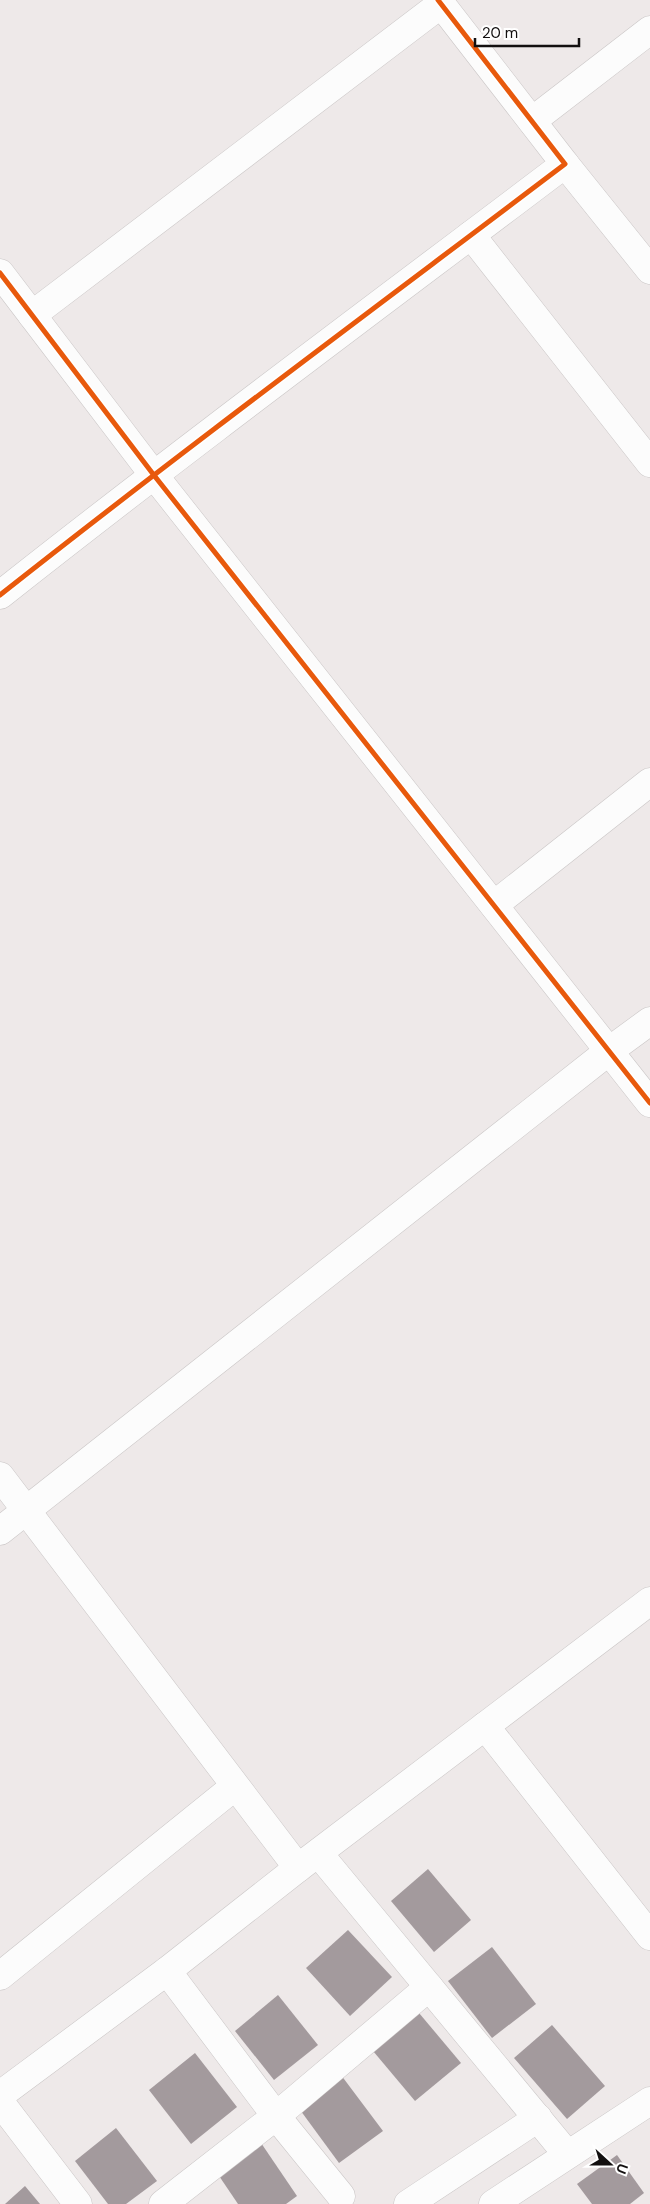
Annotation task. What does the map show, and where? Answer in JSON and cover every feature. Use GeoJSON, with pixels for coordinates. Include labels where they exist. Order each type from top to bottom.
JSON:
{"type":"FeatureCollection","features":[{"type":"Feature","properties":{"kind":"street"},"geometry":{"type":"LineString","coordinates":[[32,315],[439,2],[650,270]]}},
{"type":"Feature","properties":{"kind":"street"},"geometry":{"type":"LineString","coordinates":[[532,121],[650,30]]}},
{"type":"Feature","properties":{"kind":"street"},"geometry":{"type":"LineString","coordinates":[[0,595],[153,474],[268,390],[565,164]]}},
{"type":"Feature","properties":{"kind":"street"},"geometry":{"type":"LineString","coordinates":[[471,235],[650,463]]}},
{"type":"Feature","properties":{"kind":"street"},"geometry":{"type":"LineString","coordinates":[[0,273],[153,474],[650,1103]]}},
{"type":"Feature","properties":{"kind":"street"},"geometry":{"type":"LineString","coordinates":[[494,906],[650,782]]}},
{"type":"Feature","properties":{"kind":"street"},"geometry":{"type":"LineString","coordinates":[[0,1530],[609,1051],[650,1021]]}},
{"type":"Feature","properties":{"kind":"street"},"geometry":{"type":"LineString","coordinates":[[0,1476],[234,1787],[429,1987],[567,2154]]}},
{"type":"Feature","properties":{"kind":"street"},"geometry":{"type":"LineString","coordinates":[[0,2094],[167,1971],[308,1861],[650,1601]]}},
{"type":"Feature","properties":{"kind":"street"},"geometry":{"type":"LineString","coordinates":[[485,1726],[650,1936]]}},
{"type":"Feature","properties":{"kind":"street"},"geometry":{"type":"LineString","coordinates":[[0,1976],[234,1787]]}},
{"type":"Feature","properties":{"kind":"street"},"geometry":{"type":"LineString","coordinates":[[167,1971],[276,2116],[341,2196]]}},
{"type":"Feature","properties":{"kind":"street"},"geometry":{"type":"LineString","coordinates":[[163,2204],[276,2116],[429,1987]]}},
{"type":"Feature","properties":{"kind":"street"},"geometry":{"type":"LineString","coordinates":[[493,2204],[650,2101]]}},
{"type":"Feature","properties":{"kind":"street"},"geometry":{"type":"LineString","coordinates":[[0,2102],[78,2204]]}},
{"type":"Feature","properties":{"kind":"street"},"geometry":{"type":"LineString","coordinates":[[408,2204],[538,2118]]}},
{"type":"Feature","properties":{"kind":"building"},"geometry":{"type":"Polygon","coordinates":[[[428,1869],[471,1920],[434,1952],[391,1901],[428,1869]]]}},
{"type":"Feature","properties":{"kind":"building"},"geometry":{"type":"Polygon","coordinates":[[[348,1930],[392,1977],[350,2016],[306,1968],[348,1930]]]}},
{"type":"Feature","properties":{"kind":"building"},"geometry":{"type":"Polygon","coordinates":[[[492,1947],[536,2004],[492,2038],[448,1981],[492,1947]]]}},
{"type":"Feature","properties":{"kind":"building"},"geometry":{"type":"Polygon","coordinates":[[[278,1995],[318,2045],[274,2080],[235,2031],[278,1995]]]}},
{"type":"Feature","properties":{"kind":"building"},"geometry":{"type":"Polygon","coordinates":[[[414,2007],[461,2063],[415,2101],[368,2045],[414,2007]]]}},
{"type":"Feature","properties":{"kind":"building"},"geometry":{"type":"Polygon","coordinates":[[[552,2025],[605,2086],[567,2119],[514,2058],[552,2025]]]}},
{"type":"Feature","properties":{"kind":"building"},"geometry":{"type":"Polygon","coordinates":[[[195,2053],[237,2107],[191,2144],[149,2090],[195,2053]]]}},
{"type":"Feature","properties":{"kind":"building"},"geometry":{"type":"Polygon","coordinates":[[[338,2071],[383,2131],[339,2163],[295,2103],[338,2071]]]}},
{"type":"Feature","properties":{"kind":"building"},"geometry":{"type":"Polygon","coordinates":[[[116,2128],[157,2181],[126,2204],[108,2204],[75,2161],[116,2128]]]}},
{"type":"Feature","properties":{"kind":"building"},"geometry":{"type":"Polygon","coordinates":[[[257,2137],[297,2196],[286,2204],[238,2204],[213,2167],[257,2137]]]}},
{"type":"Feature","properties":{"kind":"building"},"geometry":{"type":"Polygon","coordinates":[[[617,2155],[644,2193],[630,2204],[592,2204],[577,2184],[617,2155]]]}},
{"type":"Feature","properties":{"kind":"building"},"geometry":{"type":"Polygon","coordinates":[[[25,2186],[40,2204],[5,2204],[25,2186]]]}},
{"type":"Feature","properties":{"kind":"cycle path"},"geometry":{"type":"LineString","coordinates":[[0,595],[211,432],[565,164],[438,0]]}},
{"type":"Feature","properties":{"kind":"cycle path"},"geometry":{"type":"LineString","coordinates":[[0,273],[153,474],[650,1103]]}}]}
